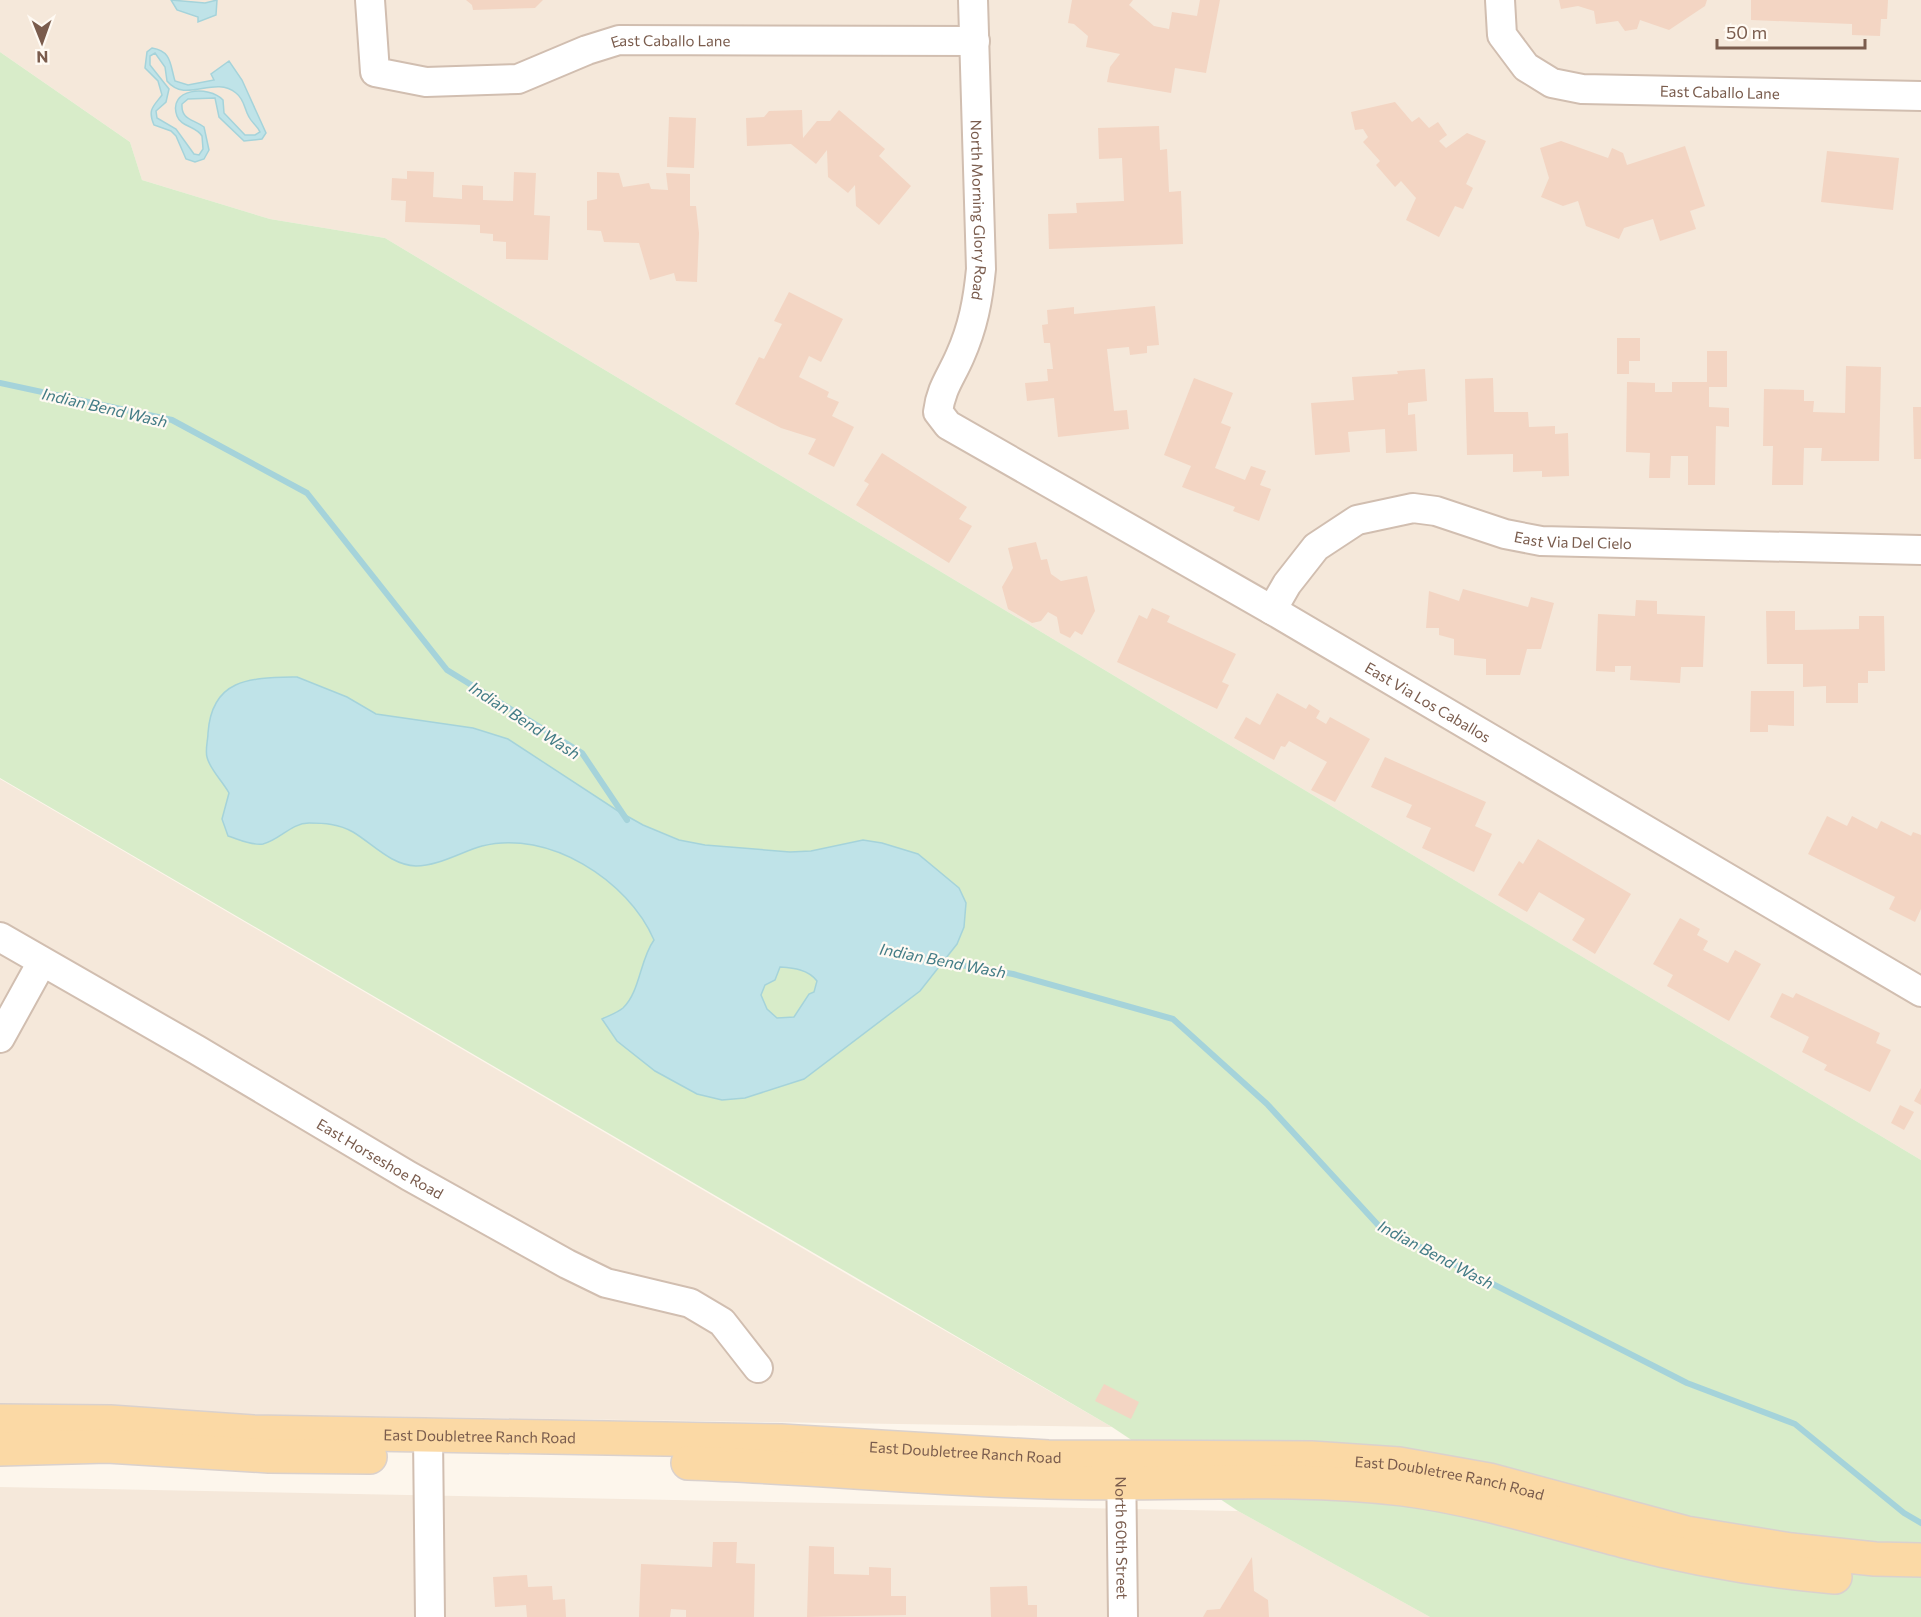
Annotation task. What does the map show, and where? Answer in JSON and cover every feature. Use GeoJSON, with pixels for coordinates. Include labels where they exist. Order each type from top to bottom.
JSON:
{"type":"FeatureCollection","features":[{"type":"Feature","properties":{"kind":"main road","name":"East Doubletree Ranch Road"},"geometry":{"type":"LineString","coordinates":[[0,1421],[110,1422],[253,1443]]}},
{"type":"Feature","properties":{"kind":"main road","name":"East Doubletree Ranch Road"},"geometry":{"type":"LineString","coordinates":[[0,1449],[253,1443],[781,1453],[975,1454],[1121,1470],[1409,1490],[1484,1503],[1687,1557],[1787,1573],[1872,1580],[1921,1579]]}},
{"type":"Feature","properties":{"kind":"main road","name":"East Doubletree Ranch Road"},"geometry":{"type":"LineString","coordinates":[[1121,1470],[1311,1458],[1399,1464],[1499,1482],[1686,1533],[1791,1550],[1882,1559],[1921,1560]]}},
{"type":"Feature","properties":{"kind":"street","name":"East Caballo Lane"},"geometry":{"type":"LineString","coordinates":[[370,0],[375,72],[426,82],[518,79],[587,50],[620,40],[975,41]]}},
{"type":"Feature","properties":{"kind":"street","name":"North Morning Glory Road"},"geometry":{"type":"LineString","coordinates":[[938,412],[941,391],[960,356],[977,311],[980,280],[973,0]]}},
{"type":"Feature","properties":{"kind":"street","name":"East Caballo Lane"},"geometry":{"type":"LineString","coordinates":[[1500,0],[1502,35],[1526,67],[1552,83],[1582,89],[1921,96]]}},
{"type":"Feature","properties":{"kind":"street","name":"East Via Los Caballos"},"geometry":{"type":"LineString","coordinates":[[938,412],[948,425],[1272,610],[1921,992]]}},
{"type":"Feature","properties":{"kind":"street","name":"East Via Del Cielo"},"geometry":{"type":"LineString","coordinates":[[1272,610],[1287,584],[1316,547],[1357,520],[1413,508],[1436,511],[1505,534],[1541,541],[1921,550]]}},
{"type":"Feature","properties":{"kind":"street","name":"East Horseshoe Road"},"geometry":{"type":"LineString","coordinates":[[0,937],[197,1050],[409,1176],[567,1264],[606,1283],[690,1303],[722,1322],[758,1368]]}},
{"type":"Feature","properties":{"kind":"street"},"geometry":{"type":"LineString","coordinates":[[0,1038],[42,962]]}},
{"type":"Feature","properties":{"kind":"street"},"geometry":{"type":"LineString","coordinates":[[428,1447],[430,1617]]}},
{"type":"Feature","properties":{"kind":"street","name":"North 60th Street"},"geometry":{"type":"LineString","coordinates":[[1121,1470],[1123,1617]]}},
{"type":"Feature","properties":{"kind":"shaded area"},"geometry":{"type":"Polygon","coordinates":[[[0,0],[1921,0],[1921,1160],[385,238],[270,219],[142,180],[130,142],[0,52],[0,0]]]}},
{"type":"Feature","properties":{"kind":"shaded area"},"geometry":{"type":"Polygon","coordinates":[[[0,779],[862,1283],[1112,1427],[0,1411],[0,779]]]}},
{"type":"Feature","properties":{"kind":"shaded area"},"geometry":{"type":"Polygon","coordinates":[[[0,1487],[1238,1511],[1430,1617],[0,1617],[0,1487]]]}},
{"type":"Feature","properties":{"kind":"green space"},"geometry":{"type":"Polygon","coordinates":[[[0,52],[130,142],[142,180],[270,219],[385,238],[1921,1160],[1921,1617],[1430,1617],[1238,1511],[1112,1427],[0,778],[0,52]]]}},
{"type":"Feature","properties":{"kind":"water"},"geometry":{"type":"Polygon","coordinates":[[[171,0],[205,3],[217,0],[216,15],[198,22],[198,17],[177,10],[171,0]]]}},
{"type":"Feature","properties":{"kind":"water"},"geometry":{"type":"Polygon","coordinates":[[[152,48],[163,52],[169,60],[175,81],[188,85],[214,80],[211,74],[229,61],[242,80],[266,133],[262,139],[244,141],[219,117],[215,98],[188,99],[182,104],[183,113],[204,127],[209,150],[204,159],[195,162],[186,159],[176,136],[171,131],[154,125],[152,120],[152,108],[162,95],[158,81],[145,68],[147,52],[152,48]],[[155,53],[150,56],[150,65],[169,89],[166,102],[156,111],[157,118],[176,129],[194,154],[199,155],[203,149],[202,136],[179,120],[176,107],[183,95],[191,92],[200,91],[217,95],[223,100],[224,113],[245,135],[255,135],[260,132],[236,93],[219,87],[183,90],[167,81],[165,67],[155,53]]]}},
{"type":"Feature","properties":{"kind":"water"},"geometry":{"type":"Polygon","coordinates":[[[297,677],[347,697],[376,714],[473,728],[508,739],[618,811],[643,825],[679,840],[705,845],[790,852],[811,851],[863,840],[918,854],[959,888],[966,903],[964,927],[957,944],[920,991],[804,1079],[745,1098],[722,1100],[697,1094],[655,1071],[617,1041],[602,1019],[621,1010],[629,1001],[654,940],[642,918],[625,898],[606,879],[583,864],[559,852],[533,845],[507,843],[482,846],[433,864],[407,865],[390,858],[348,829],[320,823],[297,826],[263,844],[250,843],[228,836],[222,819],[229,793],[210,766],[206,754],[211,715],[217,701],[237,684],[250,680],[297,677]],[[780,967],[775,980],[765,985],[761,995],[767,1009],[777,1018],[794,1017],[809,994],[814,992],[817,981],[805,972],[780,967]]]}},
{"type":"Feature","properties":{"kind":"building"},"geometry":{"type":"Polygon","coordinates":[[[466,0],[543,0],[535,8],[473,10],[472,5],[466,0]]]}},
{"type":"Feature","properties":{"kind":"building"},"geometry":{"type":"Polygon","coordinates":[[[1072,0],[1133,0],[1129,5],[1154,26],[1169,29],[1172,12],[1197,16],[1200,0],[1220,0],[1206,73],[1175,68],[1171,93],[1107,82],[1110,67],[1120,54],[1086,47],[1088,36],[1074,24],[1068,23],[1072,0]]]}},
{"type":"Feature","properties":{"kind":"building"},"geometry":{"type":"Polygon","coordinates":[[[1559,0],[1707,0],[1705,6],[1669,30],[1640,20],[1637,29],[1625,31],[1618,21],[1596,24],[1594,11],[1578,6],[1561,9],[1559,0]]]}},
{"type":"Feature","properties":{"kind":"building"},"geometry":{"type":"Polygon","coordinates":[[[1751,0],[1888,0],[1887,19],[1881,19],[1880,36],[1852,35],[1852,24],[1751,20],[1751,0]]]}},
{"type":"Feature","properties":{"kind":"building"},"geometry":{"type":"Polygon","coordinates":[[[1395,102],[1412,122],[1419,117],[1429,128],[1438,122],[1447,135],[1439,141],[1446,148],[1467,133],[1486,141],[1466,184],[1473,188],[1463,209],[1455,206],[1439,237],[1406,220],[1416,198],[1401,181],[1395,187],[1376,165],[1380,161],[1363,142],[1368,137],[1363,129],[1355,130],[1351,112],[1395,102]]]}},
{"type":"Feature","properties":{"kind":"building"},"geometry":{"type":"Polygon","coordinates":[[[802,110],[803,138],[817,121],[830,121],[839,110],[885,149],[879,156],[911,186],[879,225],[856,206],[855,185],[848,193],[828,177],[827,150],[816,164],[791,144],[747,146],[746,118],[764,117],[769,111],[802,110]]]}},
{"type":"Feature","properties":{"kind":"building"},"geometry":{"type":"Polygon","coordinates":[[[669,117],[696,118],[694,168],[667,167],[669,117]]]}},
{"type":"Feature","properties":{"kind":"building"},"geometry":{"type":"Polygon","coordinates":[[[1159,126],[1160,150],[1167,149],[1169,192],[1181,191],[1183,244],[1049,249],[1048,214],[1077,213],[1076,203],[1124,201],[1122,158],[1099,159],[1098,128],[1159,126]]]}},
{"type":"Feature","properties":{"kind":"building"},"geometry":{"type":"Polygon","coordinates":[[[1561,141],[1608,158],[1612,148],[1623,153],[1627,165],[1685,146],[1705,206],[1690,211],[1696,229],[1660,241],[1653,219],[1624,228],[1619,239],[1586,226],[1578,201],[1563,206],[1541,197],[1549,178],[1540,148],[1561,141]]]}},
{"type":"Feature","properties":{"kind":"building"},"geometry":{"type":"Polygon","coordinates":[[[1827,151],[1899,158],[1893,210],[1821,202],[1827,151]]]}},
{"type":"Feature","properties":{"kind":"building"},"geometry":{"type":"Polygon","coordinates":[[[407,171],[434,172],[433,197],[462,199],[462,185],[483,186],[483,200],[513,201],[514,172],[536,173],[534,215],[550,216],[548,260],[506,259],[506,242],[493,241],[493,234],[480,233],[480,225],[405,222],[406,201],[391,200],[392,178],[407,179],[407,171]]]}},
{"type":"Feature","properties":{"kind":"building"},"geometry":{"type":"Polygon","coordinates":[[[597,172],[619,173],[623,187],[649,183],[651,189],[668,190],[666,173],[690,174],[690,206],[696,206],[699,233],[697,282],[676,281],[674,273],[650,280],[639,243],[604,242],[601,231],[587,230],[587,201],[597,199],[597,172]]]}},
{"type":"Feature","properties":{"kind":"building"},"geometry":{"type":"Polygon","coordinates":[[[789,292],[843,319],[821,362],[809,356],[799,377],[829,392],[827,397],[839,402],[832,416],[854,427],[834,467],[808,454],[816,439],[781,428],[735,404],[759,357],[764,359],[782,324],[774,321],[789,292]]]}},
{"type":"Feature","properties":{"kind":"building"},"geometry":{"type":"Polygon","coordinates":[[[1155,306],[1159,345],[1147,346],[1147,353],[1130,355],[1129,347],[1107,349],[1114,411],[1127,410],[1129,429],[1058,437],[1054,398],[1027,401],[1025,383],[1048,381],[1047,369],[1053,369],[1050,343],[1044,343],[1042,325],[1048,324],[1047,310],[1074,307],[1074,314],[1155,306]]]}},
{"type":"Feature","properties":{"kind":"building"},"geometry":{"type":"Polygon","coordinates":[[[1617,338],[1640,338],[1640,361],[1629,361],[1629,374],[1617,374],[1617,338]]]}},
{"type":"Feature","properties":{"kind":"building"},"geometry":{"type":"Polygon","coordinates":[[[1707,351],[1727,351],[1727,387],[1709,387],[1709,407],[1729,408],[1729,427],[1716,426],[1715,485],[1688,485],[1688,456],[1671,456],[1670,478],[1649,478],[1650,453],[1626,452],[1627,382],[1655,383],[1655,392],[1672,392],[1672,382],[1707,382],[1707,351]]]}},
{"type":"Feature","properties":{"kind":"building"},"geometry":{"type":"Polygon","coordinates":[[[1846,366],[1881,367],[1879,461],[1821,461],[1822,448],[1804,448],[1803,485],[1772,485],[1773,446],[1763,446],[1764,389],[1804,390],[1804,401],[1814,401],[1813,412],[1845,413],[1846,366]]]}},
{"type":"Feature","properties":{"kind":"building"},"geometry":{"type":"Polygon","coordinates":[[[1425,369],[1427,401],[1408,403],[1408,415],[1415,414],[1417,451],[1386,453],[1385,429],[1348,432],[1350,452],[1315,455],[1311,403],[1354,400],[1352,377],[1398,374],[1397,371],[1425,369]]]}},
{"type":"Feature","properties":{"kind":"building"},"geometry":{"type":"Polygon","coordinates":[[[1194,378],[1233,393],[1221,423],[1231,427],[1215,468],[1245,480],[1251,466],[1266,471],[1260,485],[1271,489],[1259,521],[1233,511],[1235,507],[1182,487],[1191,466],[1164,455],[1194,378]]]}},
{"type":"Feature","properties":{"kind":"building"},"geometry":{"type":"Polygon","coordinates":[[[1493,378],[1494,412],[1528,412],[1529,427],[1555,426],[1555,434],[1568,433],[1569,476],[1542,477],[1542,471],[1513,472],[1513,454],[1467,455],[1465,379],[1493,378]]]}},
{"type":"Feature","properties":{"kind":"building"},"geometry":{"type":"Polygon","coordinates":[[[1913,407],[1921,407],[1921,459],[1914,459],[1913,407]]]}},
{"type":"Feature","properties":{"kind":"building"},"geometry":{"type":"Polygon","coordinates":[[[882,453],[967,507],[959,519],[972,526],[949,563],[856,505],[869,484],[864,481],[882,453]]]}},
{"type":"Feature","properties":{"kind":"building"},"geometry":{"type":"Polygon","coordinates":[[[1036,542],[1041,560],[1047,559],[1051,574],[1061,581],[1087,576],[1095,611],[1082,635],[1075,631],[1070,638],[1060,633],[1057,617],[1048,612],[1041,621],[1032,623],[1008,609],[1002,587],[1013,568],[1008,548],[1036,542]]]}},
{"type":"Feature","properties":{"kind":"building"},"geometry":{"type":"Polygon","coordinates":[[[1463,589],[1528,607],[1531,597],[1554,603],[1541,649],[1527,649],[1520,675],[1486,675],[1486,659],[1454,655],[1454,639],[1439,635],[1439,628],[1426,628],[1429,591],[1459,601],[1463,589]]]}},
{"type":"Feature","properties":{"kind":"building"},"geometry":{"type":"Polygon","coordinates":[[[1636,600],[1657,601],[1657,614],[1705,616],[1703,667],[1681,667],[1680,683],[1630,680],[1631,666],[1615,666],[1615,672],[1596,671],[1598,614],[1635,616],[1636,600]]]}},
{"type":"Feature","properties":{"kind":"building"},"geometry":{"type":"Polygon","coordinates":[[[1152,608],[1170,616],[1167,622],[1236,654],[1222,682],[1229,685],[1217,709],[1117,662],[1139,615],[1147,619],[1152,608]]]}},
{"type":"Feature","properties":{"kind":"building"},"geometry":{"type":"Polygon","coordinates":[[[1766,611],[1795,611],[1795,630],[1859,629],[1859,616],[1884,616],[1885,671],[1868,671],[1868,683],[1858,683],[1858,703],[1826,703],[1826,686],[1803,687],[1803,664],[1767,664],[1766,611]]]}},
{"type":"Feature","properties":{"kind":"building"},"geometry":{"type":"Polygon","coordinates":[[[1751,691],[1794,691],[1794,726],[1768,725],[1768,732],[1750,732],[1751,691]]]}},
{"type":"Feature","properties":{"kind":"building"},"geometry":{"type":"Polygon","coordinates":[[[1277,693],[1306,709],[1309,704],[1320,711],[1316,718],[1326,724],[1330,717],[1370,739],[1335,802],[1311,790],[1327,762],[1289,741],[1285,747],[1281,746],[1274,760],[1234,738],[1246,717],[1260,725],[1277,693]]]}},
{"type":"Feature","properties":{"kind":"building"},"geometry":{"type":"Polygon","coordinates":[[[1385,757],[1486,802],[1475,826],[1492,834],[1474,872],[1422,848],[1431,828],[1406,817],[1412,805],[1371,787],[1385,757]]]}},
{"type":"Feature","properties":{"kind":"building"},"geometry":{"type":"Polygon","coordinates":[[[1827,816],[1847,826],[1852,816],[1877,829],[1881,821],[1911,836],[1913,832],[1921,835],[1921,909],[1915,922],[1889,909],[1895,897],[1808,854],[1827,816]]]}},
{"type":"Feature","properties":{"kind":"building"},"geometry":{"type":"Polygon","coordinates":[[[1538,839],[1631,894],[1595,954],[1572,940],[1585,919],[1539,892],[1527,912],[1498,895],[1519,861],[1523,864],[1538,839]]]}},
{"type":"Feature","properties":{"kind":"building"},"geometry":{"type":"Polygon","coordinates":[[[1680,918],[1700,929],[1697,935],[1708,941],[1703,950],[1728,963],[1735,950],[1761,964],[1729,1021],[1667,986],[1673,975],[1653,964],[1680,918]]]}},
{"type":"Feature","properties":{"kind":"building"},"geometry":{"type":"Polygon","coordinates":[[[1782,993],[1793,998],[1796,993],[1880,1033],[1876,1043],[1891,1050],[1870,1092],[1824,1070],[1827,1065],[1802,1052],[1809,1037],[1770,1017],[1782,993]]]}},
{"type":"Feature","properties":{"kind":"building"},"geometry":{"type":"Polygon","coordinates":[[[1921,1088],[1921,1105],[1914,1101],[1921,1088]]]}},
{"type":"Feature","properties":{"kind":"building"},"geometry":{"type":"Polygon","coordinates":[[[1900,1105],[1914,1112],[1904,1130],[1891,1123],[1900,1105]]]}},
{"type":"Feature","properties":{"kind":"building"},"geometry":{"type":"Polygon","coordinates":[[[1104,1384],[1139,1402],[1131,1419],[1095,1401],[1104,1384]]]}},
{"type":"Feature","properties":{"kind":"building"},"geometry":{"type":"Polygon","coordinates":[[[713,1542],[737,1542],[736,1563],[755,1564],[754,1617],[686,1617],[686,1610],[671,1609],[670,1617],[639,1617],[641,1564],[712,1567],[713,1542]]]}},
{"type":"Feature","properties":{"kind":"building"},"geometry":{"type":"Polygon","coordinates":[[[809,1546],[834,1547],[834,1574],[869,1575],[869,1567],[891,1568],[891,1596],[906,1596],[906,1615],[807,1617],[809,1546]]]}},
{"type":"Feature","properties":{"kind":"building"},"geometry":{"type":"Polygon","coordinates":[[[1252,1557],[1254,1591],[1268,1600],[1269,1617],[1203,1617],[1207,1610],[1220,1609],[1252,1557]]]}},
{"type":"Feature","properties":{"kind":"building"},"geometry":{"type":"Polygon","coordinates":[[[527,1575],[528,1587],[552,1586],[553,1600],[565,1599],[566,1617],[527,1617],[526,1605],[495,1607],[493,1577],[527,1575]]]}},
{"type":"Feature","properties":{"kind":"building"},"geometry":{"type":"Polygon","coordinates":[[[1027,1586],[1028,1605],[1037,1605],[1037,1617],[991,1617],[990,1587],[1027,1586]]]}},
{"type":"Feature","properties":{"kind":"waterway","name":"Indian Bend Wash"},"geometry":{"type":"LineString","coordinates":[[0,383],[172,420],[307,493],[447,670],[582,753],[627,820]]}},
{"type":"Feature","properties":{"kind":"waterway","name":"Indian Bend Wash"},"geometry":{"type":"LineString","coordinates":[[937,961],[1013,974],[1173,1019],[1267,1104],[1379,1226],[1687,1383],[1795,1424],[1904,1513],[1921,1523]]}}]}
